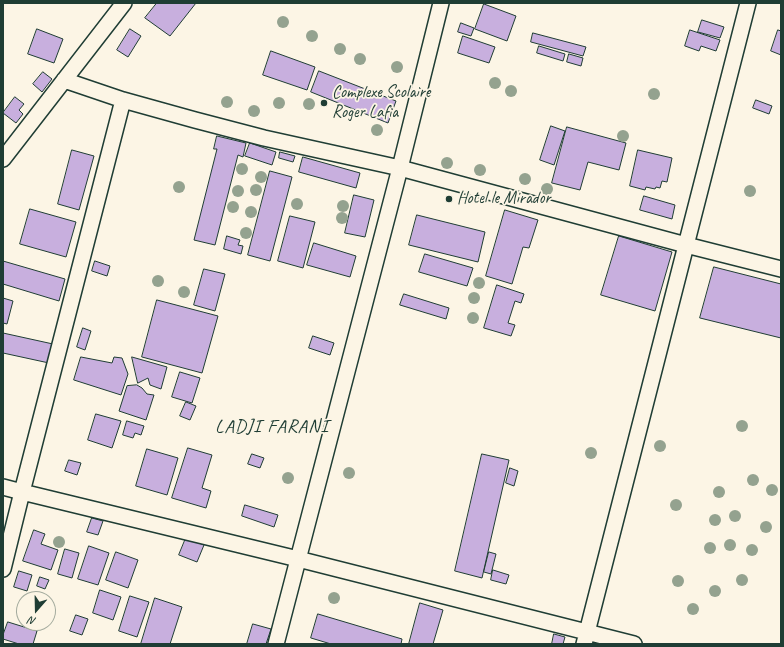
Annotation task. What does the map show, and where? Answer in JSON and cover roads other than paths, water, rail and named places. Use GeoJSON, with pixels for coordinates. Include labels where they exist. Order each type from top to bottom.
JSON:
{"type":"FeatureCollection","features":[{"type":"Feature","properties":{"kind":"street"},"geometry":{"type":"LineString","coordinates":[[3,159],[124,3]]}},
{"type":"Feature","properties":{"kind":"street"},"geometry":{"type":"LineString","coordinates":[[276,644],[400,168],[441,3]]}},
{"type":"Feature","properties":{"kind":"street"},"geometry":{"type":"LineString","coordinates":[[585,638],[748,3]]}},
{"type":"Feature","properties":{"kind":"street"},"geometry":{"type":"LineString","coordinates":[[64,80],[123,100],[195,120],[264,138],[400,168],[781,269]]}},
{"type":"Feature","properties":{"kind":"street"},"geometry":{"type":"LineString","coordinates":[[3,569],[123,100]]}},
{"type":"Feature","properties":{"kind":"street"},"geometry":{"type":"LineString","coordinates":[[3,487],[298,559],[585,638],[634,644]]}},
{"type":"Feature","properties":{"kind":"place","name":"Complexe Scolaire Roger Lafia"},"geometry":{"type":"Point","coordinates":[324,103]}},
{"type":"Feature","properties":{"kind":"place","name":"Hotel le Mirador"},"geometry":{"type":"Point","coordinates":[449,199]}},
{"type":"Feature","properties":{"kind":"district","name":"LADJI FARANI"},"geometry":{"type":"Point","coordinates":[272,427]}}]}
